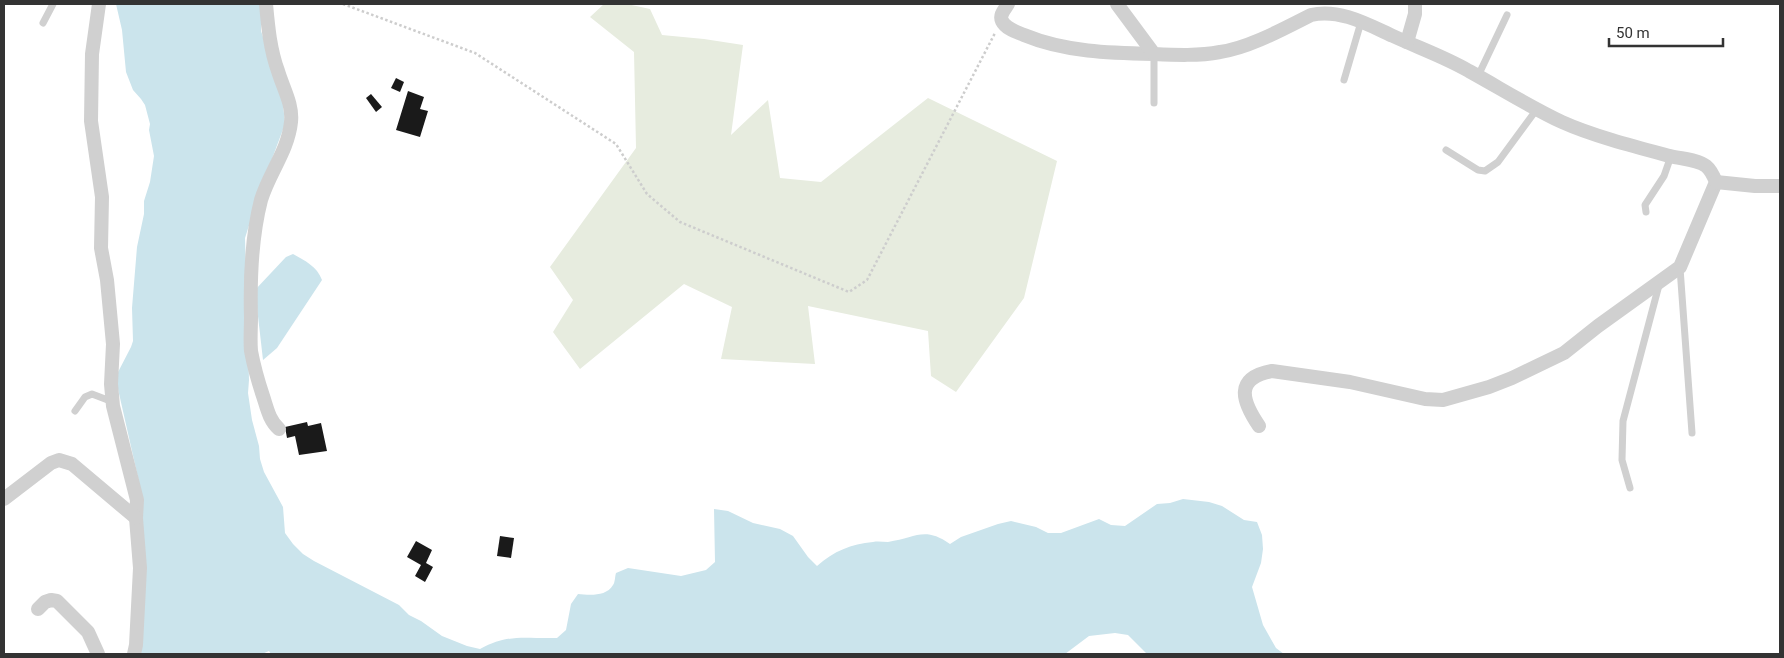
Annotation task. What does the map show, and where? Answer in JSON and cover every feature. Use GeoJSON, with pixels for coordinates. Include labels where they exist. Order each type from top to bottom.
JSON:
{"type":"FeatureCollection","features":[{"type":"Feature","properties":{"kind":"street"},"geometry":{"type":"LineString","coordinates":[[99,4],[92,54],[91,121],[102,197],[101,248],[107,280],[113,344],[111,384],[113,402],[137,500],[136,518],[140,568],[134,654]]}},
{"type":"Feature","properties":{"kind":"street"},"geometry":{"type":"LineString","coordinates":[[266,4],[268,30],[277,70],[291,110],[291,121],[289,135],[262,199],[259,215],[250,290],[251,349],[267,411],[272,423],[279,430]]}},
{"type":"Feature","properties":{"kind":"street"},"geometry":{"type":"LineString","coordinates":[[1008,4],[1001,16],[1006,27],[1045,44],[1100,52],[1171,55],[1222,52],[1254,42],[1319,13],[1337,14],[1361,22],[1440,56],[1514,98],[1562,122],[1671,156],[1699,162],[1707,166],[1712,174],[1716,182],[1680,267],[1564,353],[1534,369],[1489,387],[1443,400],[1425,399],[1350,382],[1272,371],[1261,373],[1252,378],[1246,388],[1244,398],[1249,411],[1259,426]]}},
{"type":"Feature","properties":{"kind":"street"},"geometry":{"type":"LineString","coordinates":[[1117,4],[1154,54]]}},
{"type":"Feature","properties":{"kind":"street"},"geometry":{"type":"LineString","coordinates":[[1407,42],[1415,14],[1415,4]]}},
{"type":"Feature","properties":{"kind":"street"},"geometry":{"type":"LineString","coordinates":[[1716,182],[1755,186],[1780,186]]}},
{"type":"Feature","properties":{"kind":"street"},"geometry":{"type":"LineString","coordinates":[[4,499],[51,463],[59,460],[72,464],[136,518]]}},
{"type":"Feature","properties":{"kind":"street"},"geometry":{"type":"LineString","coordinates":[[38,609],[45,602],[57,601],[88,632],[98,654]]}},
{"type":"Feature","properties":{"kind":"lane"},"geometry":{"type":"LineString","coordinates":[[43,23],[53,4]]}},
{"type":"Feature","properties":{"kind":"lane"},"geometry":{"type":"LineString","coordinates":[[1478,76],[1507,15]]}},
{"type":"Feature","properties":{"kind":"lane"},"geometry":{"type":"LineString","coordinates":[[1344,80],[1361,22]]}},
{"type":"Feature","properties":{"kind":"lane"},"geometry":{"type":"LineString","coordinates":[[1154,54],[1154,103]]}},
{"type":"Feature","properties":{"kind":"lane"},"geometry":{"type":"LineString","coordinates":[[1446,150],[1478,170],[1485,171],[1498,162],[1537,109]]}},
{"type":"Feature","properties":{"kind":"lane"},"geometry":{"type":"LineString","coordinates":[[1646,212],[1645,204],[1664,176],[1671,156]]}},
{"type":"Feature","properties":{"kind":"lane"},"geometry":{"type":"LineString","coordinates":[[1680,267],[1692,433]]}},
{"type":"Feature","properties":{"kind":"lane"},"geometry":{"type":"LineString","coordinates":[[1630,488],[1622,460],[1623,421],[1660,282]]}},
{"type":"Feature","properties":{"kind":"lane"},"geometry":{"type":"LineString","coordinates":[[75,412],[85,397],[92,394],[113,402]]}},
{"type":"Feature","properties":{"kind":"path"},"geometry":{"type":"LineString","coordinates":[[343,4],[475,53],[607,138],[616,144],[647,194],[680,222],[849,292],[867,280],[1002,21]]}},
{"type":"Feature","properties":{"kind":"shaded area"},"geometry":{"type":"Polygon","coordinates":[[[604,4],[627,4],[650,9],[662,35],[743,45],[731,135],[768,100],[780,178],[821,182],[928,98],[1057,161],[1024,298],[956,392],[931,376],[928,331],[808,306],[815,364],[721,359],[732,307],[684,284],[580,369],[553,332],[573,300],[550,267],[636,148],[634,52],[590,17],[604,4]]]}},
{"type":"Feature","properties":{"kind":"water"},"geometry":{"type":"Polygon","coordinates":[[[116,4],[261,4],[261,31],[282,93],[285,124],[245,238],[248,393],[260,459],[264,472],[283,507],[285,533],[303,554],[399,605],[409,615],[442,636],[480,649],[509,639],[557,638],[566,630],[571,604],[578,594],[587,595],[606,592],[614,584],[616,573],[628,568],[681,576],[706,570],[715,562],[714,509],[728,511],[753,523],[780,529],[793,536],[817,566],[836,552],[857,544],[888,542],[926,534],[950,544],[961,537],[1011,521],[1036,527],[1048,533],[1061,533],[1099,519],[1111,525],[1125,526],[1157,504],[1183,499],[1209,502],[1222,506],[1244,520],[1257,522],[1262,535],[1263,549],[1261,563],[1252,587],[1263,625],[1276,648],[1284,654],[1147,654],[1128,635],[1115,633],[1089,636],[1065,654],[271,654],[269,651],[262,654],[138,654],[139,482],[116,376],[133,341],[132,308],[137,247],[144,214],[144,201],[150,182],[154,156],[149,130],[150,124],[145,105],[133,90],[126,72],[122,30],[116,4]]]}},
{"type":"Feature","properties":{"kind":"water"},"geometry":{"type":"Polygon","coordinates":[[[293,254],[314,267],[322,280],[277,348],[263,360],[255,290],[286,257],[293,254]]]}},
{"type":"Feature","properties":{"kind":"building"},"geometry":{"type":"Polygon","coordinates":[[[396,78],[404,82],[400,92],[391,88],[396,78]]]}},
{"type":"Feature","properties":{"kind":"building"},"geometry":{"type":"Polygon","coordinates":[[[408,91],[424,97],[420,109],[428,111],[420,137],[396,130],[408,91]]]}},
{"type":"Feature","properties":{"kind":"building"},"geometry":{"type":"Polygon","coordinates":[[[371,94],[382,107],[376,112],[366,98],[371,94]]]}},
{"type":"Feature","properties":{"kind":"building"},"geometry":{"type":"Polygon","coordinates":[[[307,422],[308,426],[321,423],[327,451],[299,455],[295,436],[287,438],[285,427],[307,422]]]}},
{"type":"Feature","properties":{"kind":"building"},"geometry":{"type":"Polygon","coordinates":[[[500,536],[514,538],[511,558],[497,556],[500,536]]]}},
{"type":"Feature","properties":{"kind":"building"},"geometry":{"type":"Polygon","coordinates":[[[416,541],[432,550],[426,563],[433,567],[425,582],[415,576],[421,565],[407,557],[416,541]]]}}]}
